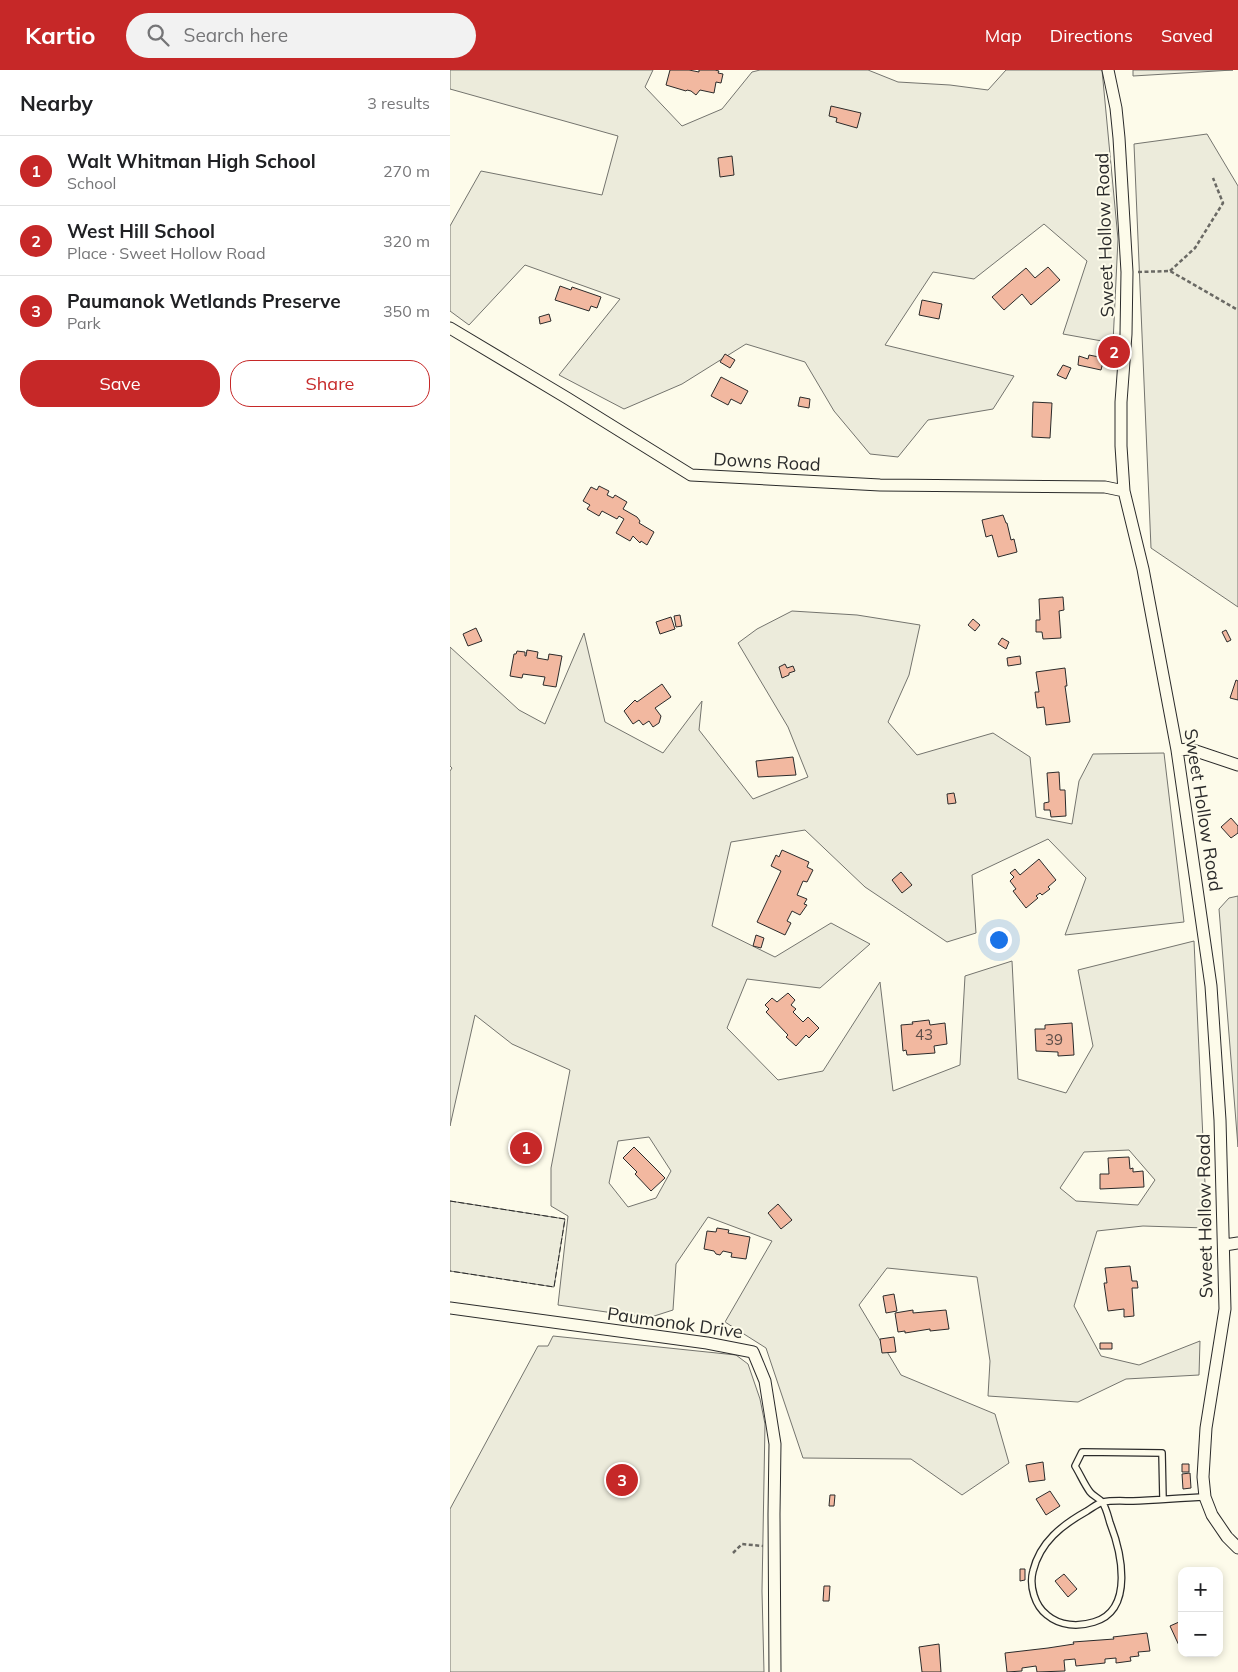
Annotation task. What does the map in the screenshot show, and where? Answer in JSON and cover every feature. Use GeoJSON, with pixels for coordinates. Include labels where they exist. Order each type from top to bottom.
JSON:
{"type":"FeatureCollection","features":[{"type":"Feature","properties":{"kind":"street","name":"Sweet Hollow Road"},"geometry":{"type":"LineString","coordinates":[[1108,70],[1116,108],[1119,138],[1127,272],[1126,334],[1121,402],[1124,491],[1143,568],[1177,750],[1210,986],[1220,1120],[1225,1245],[1225,1310],[1206,1428],[1203,1477],[1205,1497],[1212,1515],[1227,1537],[1238,1548]]}},
{"type":"Feature","properties":{"kind":"street","name":"Downs Road"},"geometry":{"type":"LineString","coordinates":[[450,328],[691,475],[880,485],[1105,487],[1124,491]]}},
{"type":"Feature","properties":{"kind":"street"},"geometry":{"type":"LineString","coordinates":[[1177,750],[1190,750],[1238,765]]}},
{"type":"Feature","properties":{"kind":"street"},"geometry":{"type":"LineString","coordinates":[[1225,1245],[1238,1243]]}},
{"type":"Feature","properties":{"kind":"street","name":"Paumonok Drive"},"geometry":{"type":"LineString","coordinates":[[450,1308],[707,1343],[753,1352],[765,1381],[775,1444],[775,1672]]}},
{"type":"Feature","properties":{"kind":"lane"},"geometry":{"type":"LineString","coordinates":[[1163,1500],[1162,1453],[1082,1452],[1075,1466],[1091,1492],[1102,1502],[1120,1551],[1122,1581],[1119,1594],[1114,1608],[1106,1616],[1098,1621],[1086,1624],[1066,1625],[1047,1615],[1040,1608],[1032,1588],[1035,1560],[1045,1544],[1058,1530],[1075,1517],[1102,1502],[1163,1500],[1205,1497]]}},
{"type":"Feature","properties":{"kind":"path"},"geometry":{"type":"LineString","coordinates":[[1170,271],[1195,248],[1223,203],[1213,178]]}},
{"type":"Feature","properties":{"kind":"path"},"geometry":{"type":"LineString","coordinates":[[1127,272],[1170,271],[1238,310]]}},
{"type":"Feature","properties":{"kind":"path"},"geometry":{"type":"LineString","coordinates":[[733,1553],[742,1544],[774,1548]]}},
{"type":"Feature","properties":{"kind":"shaded area"},"geometry":{"type":"Polygon","coordinates":[[[450,70],[653,70],[645,87],[682,126],[722,109],[752,72],[760,70],[868,70],[898,82],[950,85],[988,90],[1006,70],[1102,70],[1118,239],[1113,343],[1063,334],[1087,261],[1044,224],[974,279],[933,272],[885,345],[1014,376],[993,409],[928,420],[898,457],[870,454],[834,411],[805,362],[746,344],[682,384],[624,409],[559,375],[620,299],[525,265],[469,325],[450,311],[450,226],[481,171],[602,195],[618,136],[450,89],[450,70]]]}},
{"type":"Feature","properties":{"kind":"shaded area"},"geometry":{"type":"Polygon","coordinates":[[[1133,70],[1233,70],[1133,76],[1133,70]]]}},
{"type":"Feature","properties":{"kind":"shaded area"},"geometry":{"type":"Polygon","coordinates":[[[1207,134],[1238,186],[1238,607],[1151,548],[1134,144],[1207,134]]]}},
{"type":"Feature","properties":{"kind":"shaded area"},"geometry":{"type":"Polygon","coordinates":[[[792,611],[857,615],[920,625],[909,675],[888,722],[917,755],[993,733],[1030,757],[1036,817],[1072,824],[1079,781],[1093,754],[1164,753],[1184,922],[1065,935],[1086,878],[1048,839],[972,875],[976,933],[947,942],[865,887],[805,830],[731,842],[712,926],[775,957],[831,923],[870,944],[820,988],[747,979],[727,1028],[778,1080],[823,1071],[880,982],[893,1091],[960,1065],[965,976],[1012,961],[1018,1079],[1066,1093],[1093,1046],[1078,970],[1194,941],[1207,1228],[1143,1226],[1097,1231],[1074,1306],[1101,1356],[1139,1365],[1200,1341],[1199,1375],[1126,1379],[1078,1402],[988,1396],[990,1361],[977,1277],[887,1268],[859,1305],[901,1375],[995,1414],[1009,1463],[962,1495],[911,1459],[803,1458],[766,1348],[725,1322],[772,1241],[708,1217],[676,1264],[673,1310],[648,1318],[558,1305],[568,1216],[551,1206],[551,1168],[570,1070],[512,1044],[475,1015],[450,1126],[450,771],[452,768],[450,766],[450,647],[519,710],[545,724],[584,633],[605,722],[663,753],[702,701],[699,730],[753,799],[808,777],[788,727],[738,643],[757,629],[792,611]],[[649,1137],[618,1141],[609,1183],[628,1207],[656,1198],[671,1171],[649,1137]],[[1129,1150],[1084,1152],[1060,1188],[1076,1201],[1138,1205],[1155,1180],[1129,1150]]]}},
{"type":"Feature","properties":{"kind":"shaded area"},"geometry":{"type":"Polygon","coordinates":[[[1238,896],[1238,1147],[1219,909],[1229,898],[1238,896]]]}},
{"type":"Feature","properties":{"kind":"shaded area"},"geometry":{"type":"Polygon","coordinates":[[[450,1201],[565,1219],[554,1287],[450,1271],[450,1201]]]}},
{"type":"Feature","properties":{"kind":"shaded area"},"geometry":{"type":"Polygon","coordinates":[[[553,1336],[736,1355],[748,1364],[760,1399],[765,1424],[762,1591],[764,1672],[450,1672],[450,1509],[538,1346],[548,1346],[553,1336]]]}},
{"type":"Feature","properties":{"kind":"building"},"geometry":{"type":"Polygon","coordinates":[[[670,70],[699,72],[699,70],[715,70],[723,74],[721,83],[716,82],[714,93],[700,90],[696,95],[691,91],[666,85],[670,70]]]}},
{"type":"Feature","properties":{"kind":"building"},"geometry":{"type":"Polygon","coordinates":[[[831,106],[861,113],[857,128],[836,122],[837,118],[829,116],[831,106]]]}},
{"type":"Feature","properties":{"kind":"building"},"geometry":{"type":"Polygon","coordinates":[[[732,156],[734,175],[720,177],[718,158],[732,156]]]}},
{"type":"Feature","properties":{"kind":"building"},"geometry":{"type":"Polygon","coordinates":[[[1048,267],[1060,280],[1031,305],[1022,294],[1004,310],[992,297],[1026,268],[1035,278],[1048,267]]]}},
{"type":"Feature","properties":{"kind":"building"},"geometry":{"type":"Polygon","coordinates":[[[560,286],[571,290],[572,287],[601,297],[597,308],[591,306],[589,311],[555,300],[560,286]]]}},
{"type":"Feature","properties":{"kind":"building"},"geometry":{"type":"Polygon","coordinates":[[[922,300],[942,304],[939,319],[919,315],[922,300]]]}},
{"type":"Feature","properties":{"kind":"building"},"geometry":{"type":"Polygon","coordinates":[[[549,314],[551,321],[540,324],[539,317],[549,314]]]}},
{"type":"Feature","properties":{"kind":"building"},"geometry":{"type":"Polygon","coordinates":[[[725,354],[735,360],[730,368],[720,362],[725,354]]]}},
{"type":"Feature","properties":{"kind":"building"},"geometry":{"type":"Polygon","coordinates":[[[1089,355],[1104,358],[1101,370],[1078,365],[1079,356],[1088,359],[1089,355]]]}},
{"type":"Feature","properties":{"kind":"building"},"geometry":{"type":"Polygon","coordinates":[[[1063,365],[1071,368],[1066,379],[1057,375],[1063,365]]]}},
{"type":"Feature","properties":{"kind":"building"},"geometry":{"type":"Polygon","coordinates":[[[721,377],[748,391],[741,404],[731,399],[728,405],[711,396],[721,377]]]}},
{"type":"Feature","properties":{"kind":"building"},"geometry":{"type":"Polygon","coordinates":[[[800,397],[810,399],[809,408],[798,406],[800,397]]]}},
{"type":"Feature","properties":{"kind":"building"},"geometry":{"type":"Polygon","coordinates":[[[1033,402],[1052,403],[1050,438],[1032,437],[1033,402]]]}},
{"type":"Feature","properties":{"kind":"building"},"geometry":{"type":"Polygon","coordinates":[[[599,486],[609,491],[607,495],[613,498],[615,495],[627,502],[623,509],[637,517],[640,521],[639,523],[654,532],[647,545],[641,541],[640,543],[633,536],[630,541],[616,533],[624,519],[619,516],[617,519],[602,511],[599,516],[587,509],[590,505],[583,501],[591,487],[597,490],[599,486]]]}},
{"type":"Feature","properties":{"kind":"building"},"geometry":{"type":"Polygon","coordinates":[[[1003,515],[1011,540],[1014,539],[1017,552],[998,557],[992,535],[986,537],[982,520],[1003,515]]]}},
{"type":"Feature","properties":{"kind":"building"},"geometry":{"type":"Polygon","coordinates":[[[1063,597],[1064,610],[1059,611],[1061,638],[1043,639],[1042,632],[1036,632],[1036,620],[1040,620],[1039,599],[1063,597]]]}},
{"type":"Feature","properties":{"kind":"building"},"geometry":{"type":"Polygon","coordinates":[[[680,615],[682,626],[676,627],[674,616],[680,615]]]}},
{"type":"Feature","properties":{"kind":"building"},"geometry":{"type":"Polygon","coordinates":[[[671,617],[675,629],[660,634],[656,622],[671,617]]]}},
{"type":"Feature","properties":{"kind":"building"},"geometry":{"type":"Polygon","coordinates":[[[973,619],[980,625],[975,631],[968,625],[973,619]]]}},
{"type":"Feature","properties":{"kind":"building"},"geometry":{"type":"Polygon","coordinates":[[[476,628],[482,641],[468,646],[463,634],[476,628]]]}},
{"type":"Feature","properties":{"kind":"building"},"geometry":{"type":"Polygon","coordinates":[[[1226,630],[1231,640],[1227,642],[1222,632],[1226,630]]]}},
{"type":"Feature","properties":{"kind":"building"},"geometry":{"type":"Polygon","coordinates":[[[1002,638],[1009,642],[1006,649],[998,644],[1002,638]]]}},
{"type":"Feature","properties":{"kind":"building"},"geometry":{"type":"Polygon","coordinates":[[[527,650],[538,652],[537,658],[548,660],[549,654],[562,656],[556,687],[543,685],[545,677],[523,674],[522,678],[510,676],[514,654],[517,651],[525,652],[526,656],[527,650]]]}},
{"type":"Feature","properties":{"kind":"building"},"geometry":{"type":"Polygon","coordinates":[[[1020,656],[1021,664],[1008,666],[1007,658],[1020,656]]]}},
{"type":"Feature","properties":{"kind":"building"},"geometry":{"type":"Polygon","coordinates":[[[785,664],[787,668],[793,666],[795,671],[782,678],[779,667],[785,664]]]}},
{"type":"Feature","properties":{"kind":"building"},"geometry":{"type":"Polygon","coordinates":[[[1065,668],[1067,686],[1065,686],[1070,722],[1046,725],[1044,707],[1037,708],[1035,692],[1039,692],[1036,672],[1065,668]]]}},
{"type":"Feature","properties":{"kind":"building"},"geometry":{"type":"Polygon","coordinates":[[[1236,680],[1238,681],[1238,700],[1230,698],[1236,680]]]}},
{"type":"Feature","properties":{"kind":"building"},"geometry":{"type":"Polygon","coordinates":[[[662,684],[671,697],[655,708],[661,716],[659,723],[653,727],[649,721],[643,725],[639,720],[633,724],[624,711],[635,700],[637,702],[662,684]]]}},
{"type":"Feature","properties":{"kind":"building"},"geometry":{"type":"Polygon","coordinates":[[[793,757],[796,775],[758,777],[756,761],[793,757]]]}},
{"type":"Feature","properties":{"kind":"building"},"geometry":{"type":"Polygon","coordinates":[[[1059,772],[1060,790],[1065,790],[1066,816],[1051,817],[1050,810],[1044,810],[1044,803],[1049,802],[1047,773],[1059,772]]]}},
{"type":"Feature","properties":{"kind":"building"},"geometry":{"type":"Polygon","coordinates":[[[954,793],[956,803],[948,804],[947,794],[954,793]]]}},
{"type":"Feature","properties":{"kind":"building"},"geometry":{"type":"Polygon","coordinates":[[[1231,818],[1238,826],[1238,833],[1231,838],[1221,827],[1231,818]]]}},
{"type":"Feature","properties":{"kind":"building"},"geometry":{"type":"Polygon","coordinates":[[[782,850],[809,862],[807,867],[813,870],[807,882],[803,881],[797,895],[807,899],[804,904],[807,905],[800,915],[792,911],[787,921],[791,923],[785,935],[757,922],[781,871],[771,866],[776,855],[779,857],[782,850]]]}},
{"type":"Feature","properties":{"kind":"building"},"geometry":{"type":"Polygon","coordinates":[[[1039,859],[1056,880],[1048,887],[1050,889],[1042,895],[1040,893],[1036,896],[1038,898],[1026,908],[1013,891],[1016,889],[1010,881],[1014,877],[1010,873],[1015,869],[1020,875],[1039,859]]]}},
{"type":"Feature","properties":{"kind":"building"},"geometry":{"type":"Polygon","coordinates":[[[901,872],[912,885],[902,893],[892,880],[901,872]]]}},
{"type":"Feature","properties":{"kind":"building"},"geometry":{"type":"Polygon","coordinates":[[[756,935],[764,938],[761,948],[753,946],[756,935]]]}},
{"type":"Feature","properties":{"kind":"building"},"geometry":{"type":"Polygon","coordinates":[[[788,993],[795,1000],[791,1005],[796,1009],[793,1012],[803,1022],[808,1017],[819,1028],[809,1038],[806,1035],[796,1046],[786,1037],[788,1035],[766,1012],[769,1009],[765,1005],[772,998],[777,1002],[788,993]]]}},
{"type":"Feature","properties":{"kind":"building"},"geometry":{"type":"Polygon","coordinates":[[[929,1020],[930,1025],[945,1023],[947,1044],[934,1046],[935,1053],[907,1055],[906,1050],[903,1051],[901,1025],[929,1020]]]}},
{"type":"Feature","properties":{"kind":"building"},"geometry":{"type":"Polygon","coordinates":[[[1072,1023],[1074,1055],[1058,1056],[1058,1052],[1036,1051],[1035,1029],[1045,1029],[1045,1025],[1072,1023]]]}},
{"type":"Feature","properties":{"kind":"building"},"geometry":{"type":"Polygon","coordinates":[[[634,1147],[665,1178],[651,1191],[635,1174],[637,1172],[623,1158],[634,1147]]]}},
{"type":"Feature","properties":{"kind":"building"},"geometry":{"type":"Polygon","coordinates":[[[1129,1157],[1130,1169],[1133,1168],[1133,1172],[1143,1171],[1144,1187],[1100,1189],[1100,1174],[1109,1174],[1108,1158],[1129,1157]]]}},
{"type":"Feature","properties":{"kind":"building"},"geometry":{"type":"Polygon","coordinates":[[[778,1204],[792,1220],[781,1229],[768,1213],[778,1204]]]}},
{"type":"Feature","properties":{"kind":"building"},"geometry":{"type":"Polygon","coordinates":[[[717,1228],[729,1230],[728,1233],[750,1237],[746,1259],[731,1257],[732,1253],[723,1251],[720,1255],[714,1251],[704,1249],[707,1231],[716,1232],[717,1228]]]}},
{"type":"Feature","properties":{"kind":"building"},"geometry":{"type":"Polygon","coordinates":[[[1130,1266],[1132,1281],[1137,1281],[1138,1288],[1132,1288],[1134,1316],[1124,1317],[1124,1309],[1108,1311],[1104,1283],[1107,1283],[1105,1268],[1130,1266]]]}},
{"type":"Feature","properties":{"kind":"building"},"geometry":{"type":"Polygon","coordinates":[[[894,1294],[897,1311],[886,1313],[883,1296],[894,1294]]]}},
{"type":"Feature","properties":{"kind":"building"},"geometry":{"type":"Polygon","coordinates":[[[913,1310],[913,1313],[946,1310],[949,1329],[898,1332],[895,1313],[913,1310]]]}},
{"type":"Feature","properties":{"kind":"building"},"geometry":{"type":"Polygon","coordinates":[[[894,1337],[896,1352],[882,1353],[880,1339],[894,1337]]]}},
{"type":"Feature","properties":{"kind":"building"},"geometry":{"type":"Polygon","coordinates":[[[1100,1343],[1112,1343],[1112,1349],[1100,1349],[1100,1343]]]}},
{"type":"Feature","properties":{"kind":"building"},"geometry":{"type":"Polygon","coordinates":[[[1043,1462],[1045,1480],[1029,1482],[1026,1465],[1043,1462]]]}},
{"type":"Feature","properties":{"kind":"building"},"geometry":{"type":"Polygon","coordinates":[[[1182,1464],[1189,1464],[1189,1472],[1182,1472],[1182,1464]]]}},
{"type":"Feature","properties":{"kind":"building"},"geometry":{"type":"Polygon","coordinates":[[[1190,1473],[1191,1488],[1183,1489],[1182,1474],[1190,1473]]]}},
{"type":"Feature","properties":{"kind":"building"},"geometry":{"type":"Polygon","coordinates":[[[1050,1491],[1060,1506],[1046,1515],[1036,1499],[1050,1491]]]}},
{"type":"Feature","properties":{"kind":"building"},"geometry":{"type":"Polygon","coordinates":[[[830,1495],[835,1495],[834,1506],[829,1506],[830,1495]]]}},
{"type":"Feature","properties":{"kind":"building"},"geometry":{"type":"Polygon","coordinates":[[[1020,1569],[1025,1569],[1025,1580],[1020,1581],[1020,1569]]]}},
{"type":"Feature","properties":{"kind":"building"},"geometry":{"type":"Polygon","coordinates":[[[1064,1574],[1077,1589],[1068,1597],[1055,1581],[1064,1574]]]}},
{"type":"Feature","properties":{"kind":"building"},"geometry":{"type":"Polygon","coordinates":[[[824,1586],[830,1586],[829,1601],[823,1601],[824,1586]]]}},
{"type":"Feature","properties":{"kind":"building"},"geometry":{"type":"Polygon","coordinates":[[[1178,1622],[1178,1643],[1170,1626],[1178,1622]]]}},
{"type":"Feature","properties":{"kind":"building"},"geometry":{"type":"Polygon","coordinates":[[[1147,1633],[1150,1651],[1138,1652],[1139,1656],[1130,1657],[1131,1661],[1116,1663],[1116,1658],[1105,1659],[1105,1663],[1076,1666],[1075,1659],[1064,1660],[1065,1671],[1037,1672],[1036,1666],[1022,1668],[1022,1671],[1007,1672],[1005,1653],[1147,1633]]]}},
{"type":"Feature","properties":{"kind":"building"},"geometry":{"type":"Polygon","coordinates":[[[939,1644],[941,1672],[922,1672],[919,1647],[939,1644]]]}},
{"type":"Feature","properties":{"kind":"fence"},"geometry":{"type":"LineString","coordinates":[[450,1201],[565,1219],[554,1287],[450,1271]]}},
{"type":"Feature","properties":{"kind":"place","name":"West Hill School"},"geometry":{"type":"Point","coordinates":[1114,352]}},
{"type":"Feature","properties":{"kind":"place","name":"Walt Whitman High School"},"geometry":{"type":"Point","coordinates":[526,1148]}},
{"type":"Feature","properties":{"kind":"place","name":"Paumanok Wetlands Preserve"},"geometry":{"type":"Point","coordinates":[622,1480]}}]}
